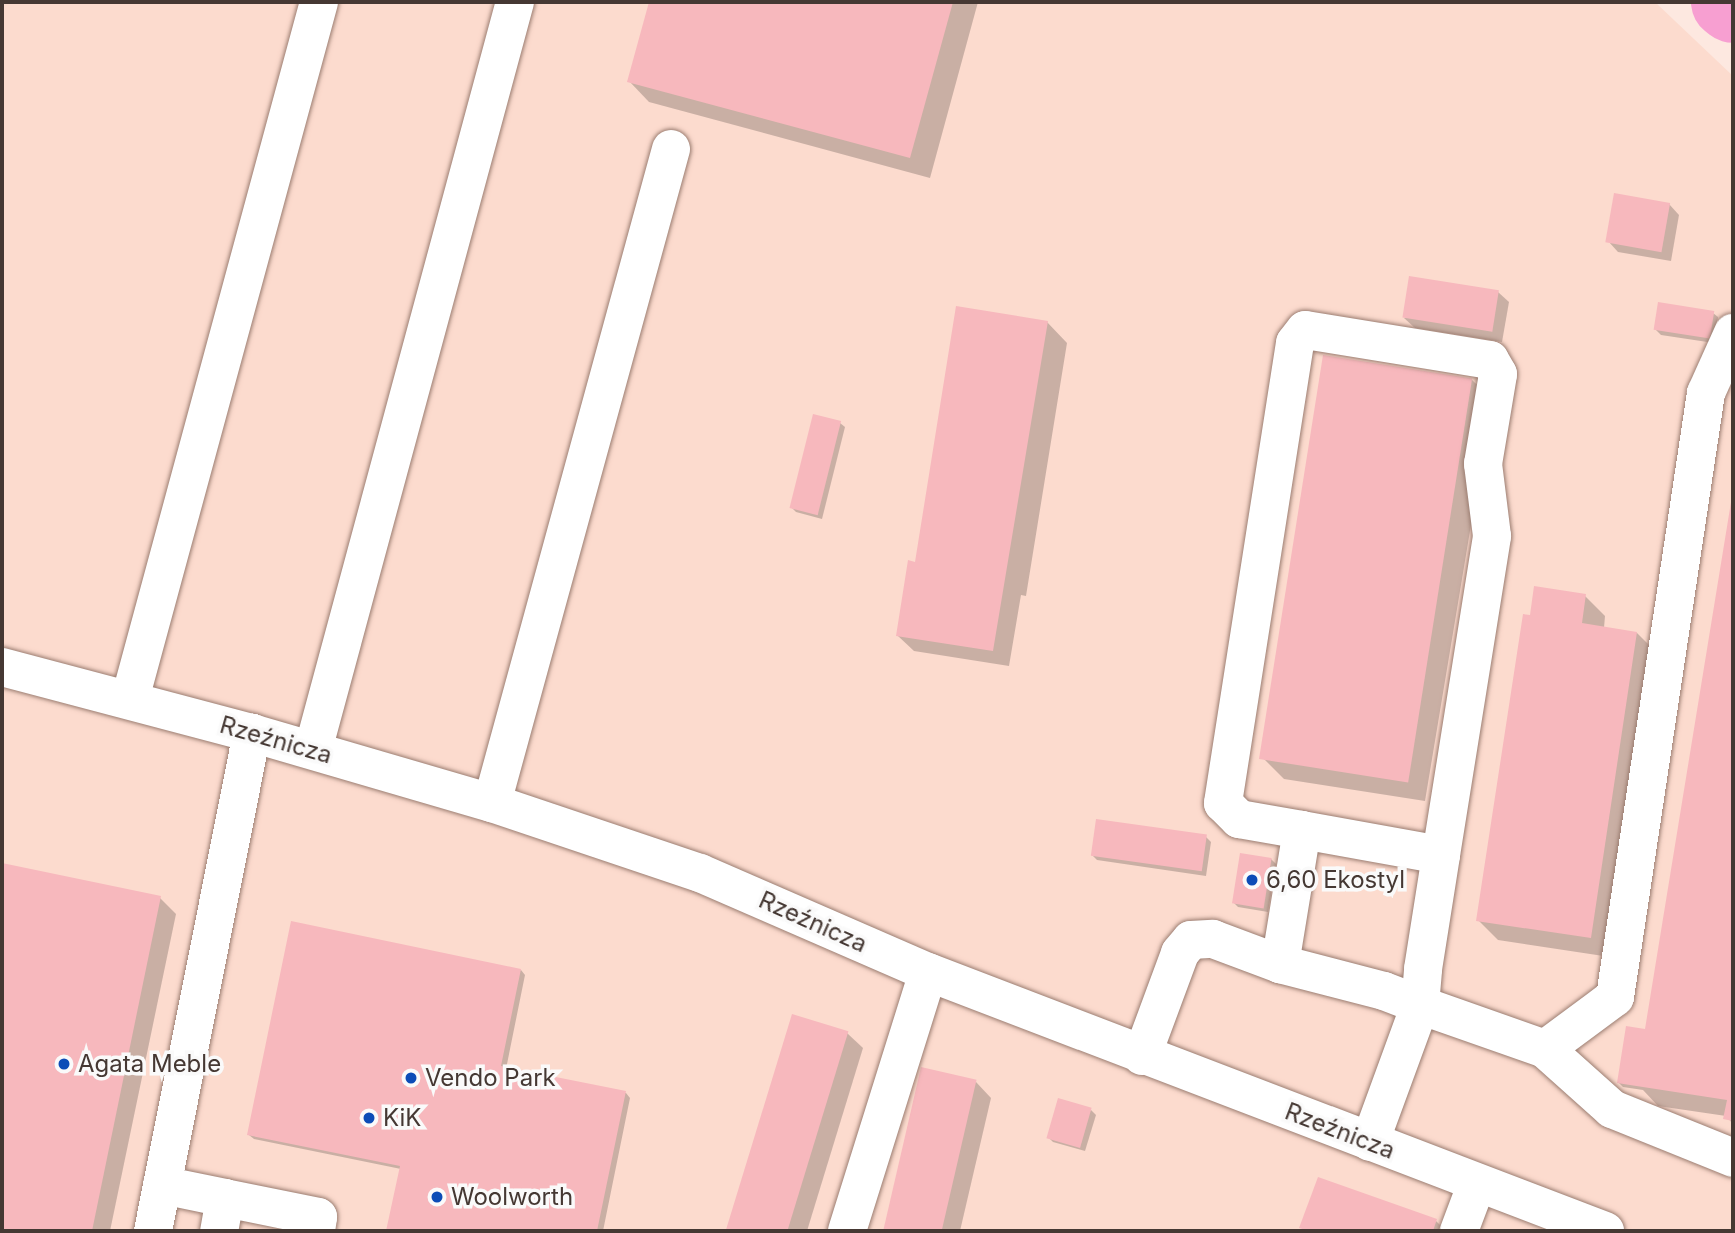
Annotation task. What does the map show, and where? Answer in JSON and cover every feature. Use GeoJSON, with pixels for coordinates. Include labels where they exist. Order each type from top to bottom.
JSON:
{"type":"FeatureCollection","features":[{"type":"Feature","properties":{"kind":"street"},"geometry":{"type":"LineString","coordinates":[[130,699],[319,2]]}},
{"type":"Feature","properties":{"kind":"street"},"geometry":{"type":"LineString","coordinates":[[313,750],[515,2]]}},
{"type":"Feature","properties":{"kind":"street"},"geometry":{"type":"LineString","coordinates":[[492,803],[671,149]]}},
{"type":"Feature","properties":{"kind":"street"},"geometry":{"type":"LineString","coordinates":[[1370,1142],[1420,1005],[1492,536],[1483,464],[1498,374],[1490,360],[1305,330],[1295,343],[1223,803],[1239,819],[1441,855]]}},
{"type":"Feature","properties":{"kind":"street"},"geometry":{"type":"LineString","coordinates":[[1545,1049],[1615,997],[1706,393],[1733,333]]}},
{"type":"Feature","properties":{"kind":"street","name":"Rzeźnicza"},"geometry":{"type":"LineString","coordinates":[[2,667],[313,750],[492,803],[700,873],[928,972],[1605,1231]]}},
{"type":"Feature","properties":{"kind":"street"},"geometry":{"type":"LineString","coordinates":[[153,1231],[252,733]]}},
{"type":"Feature","properties":{"kind":"street"},"geometry":{"type":"LineString","coordinates":[[1280,964],[1302,830]]}},
{"type":"Feature","properties":{"kind":"street"},"geometry":{"type":"LineString","coordinates":[[1142,1056],[1180,953],[1191,940],[1213,939],[1280,964],[1384,991],[1545,1049],[1612,1109],[1733,1158]]}},
{"type":"Feature","properties":{"kind":"street"},"geometry":{"type":"LineString","coordinates":[[847,1231],[928,972]]}},
{"type":"Feature","properties":{"kind":"street"},"geometry":{"type":"LineString","coordinates":[[1460,1231],[1477,1183]]}},
{"type":"Feature","properties":{"kind":"street"},"geometry":{"type":"LineString","coordinates":[[162,1185],[222,1215],[318,1217],[316,1231]]}},
{"type":"Feature","properties":{"kind":"shaded area"},"geometry":{"type":"Polygon","coordinates":[[[2,2],[1655,2],[1733,76],[1733,1231],[2,1231],[2,2]]]}},
{"type":"Feature","properties":{"kind":"building"},"geometry":{"type":"Polygon","coordinates":[[[649,2],[953,2],[910,158],[627,82],[649,2]]]}},
{"type":"Feature","properties":{"kind":"building"},"geometry":{"type":"Polygon","coordinates":[[[1614,193],[1670,203],[1661,252],[1605,242],[1614,193]]]}},
{"type":"Feature","properties":{"kind":"building"},"geometry":{"type":"Polygon","coordinates":[[[1409,276],[1499,290],[1492,332],[1402,317],[1409,276]]]}},
{"type":"Feature","properties":{"kind":"building"},"geometry":{"type":"Polygon","coordinates":[[[1658,302],[1714,311],[1710,339],[1654,330],[1658,302]]]}},
{"type":"Feature","properties":{"kind":"building"},"geometry":{"type":"Polygon","coordinates":[[[956,306],[1048,321],[993,651],[896,636],[908,560],[915,562],[956,306]]]}},
{"type":"Feature","properties":{"kind":"building"},"geometry":{"type":"Polygon","coordinates":[[[1323,355],[1472,379],[1408,783],[1259,759],[1323,355]]]}},
{"type":"Feature","properties":{"kind":"building"},"geometry":{"type":"Polygon","coordinates":[[[813,414],[841,421],[818,515],[790,508],[813,414]]]}},
{"type":"Feature","properties":{"kind":"building"},"geometry":{"type":"Polygon","coordinates":[[[1732,496],[1733,1121],[1723,1119],[1727,1100],[1617,1083],[1626,1026],[1645,1029],[1732,496]]]}},
{"type":"Feature","properties":{"kind":"building"},"geometry":{"type":"Polygon","coordinates":[[[1534,586],[1586,594],[1582,623],[1637,632],[1591,938],[1476,921],[1523,614],[1530,615],[1534,586]]]}},
{"type":"Feature","properties":{"kind":"building"},"geometry":{"type":"Polygon","coordinates":[[[1096,819],[1207,835],[1202,871],[1091,856],[1096,819]]]}},
{"type":"Feature","properties":{"kind":"building","name":"6,60 Ekostyl"},"geometry":{"type":"Polygon","coordinates":[[[1240,853],[1272,858],[1264,908],[1232,903],[1240,853]]]}},
{"type":"Feature","properties":{"kind":"building","name":"Agata Meble"},"geometry":{"type":"Polygon","coordinates":[[[2,863],[161,896],[92,1231],[2,1231],[2,863]]]}},
{"type":"Feature","properties":{"kind":"building","name":"Vendo Park"},"geometry":{"type":"Polygon","coordinates":[[[291,921],[521,969],[501,1066],[626,1091],[597,1231],[386,1231],[400,1166],[247,1135],[291,921]]]}},
{"type":"Feature","properties":{"kind":"building"},"geometry":{"type":"Polygon","coordinates":[[[792,1014],[848,1031],[787,1231],[726,1231],[792,1014]]]}},
{"type":"Feature","properties":{"kind":"building"},"geometry":{"type":"Polygon","coordinates":[[[921,1067],[977,1080],[942,1231],[883,1231],[921,1067]]]}},
{"type":"Feature","properties":{"kind":"building"},"geometry":{"type":"Polygon","coordinates":[[[1058,1098],[1092,1108],[1080,1148],[1046,1138],[1058,1098]]]}},
{"type":"Feature","properties":{"kind":"building"},"geometry":{"type":"Polygon","coordinates":[[[1318,1177],[1437,1219],[1433,1231],[1309,1231],[1299,1228],[1318,1177]]]}},
{"type":"Feature","properties":{"kind":"waterway"},"geometry":{"type":"LineString","coordinates":[[1728,2],[1733,6]]}},
{"type":"Feature","properties":{"kind":"place","name":"6,60 Ekostyl"},"geometry":{"type":"Point","coordinates":[1252,880]}},
{"type":"Feature","properties":{"kind":"place","name":"Agata Meble"},"geometry":{"type":"Point","coordinates":[64,1064]}},
{"type":"Feature","properties":{"kind":"place","name":"Vendo Park"},"geometry":{"type":"Point","coordinates":[411,1078]}},
{"type":"Feature","properties":{"kind":"place","name":"KiK"},"geometry":{"type":"Point","coordinates":[369,1118]}},
{"type":"Feature","properties":{"kind":"place","name":"Woolworth"},"geometry":{"type":"Point","coordinates":[437,1197]}}]}
